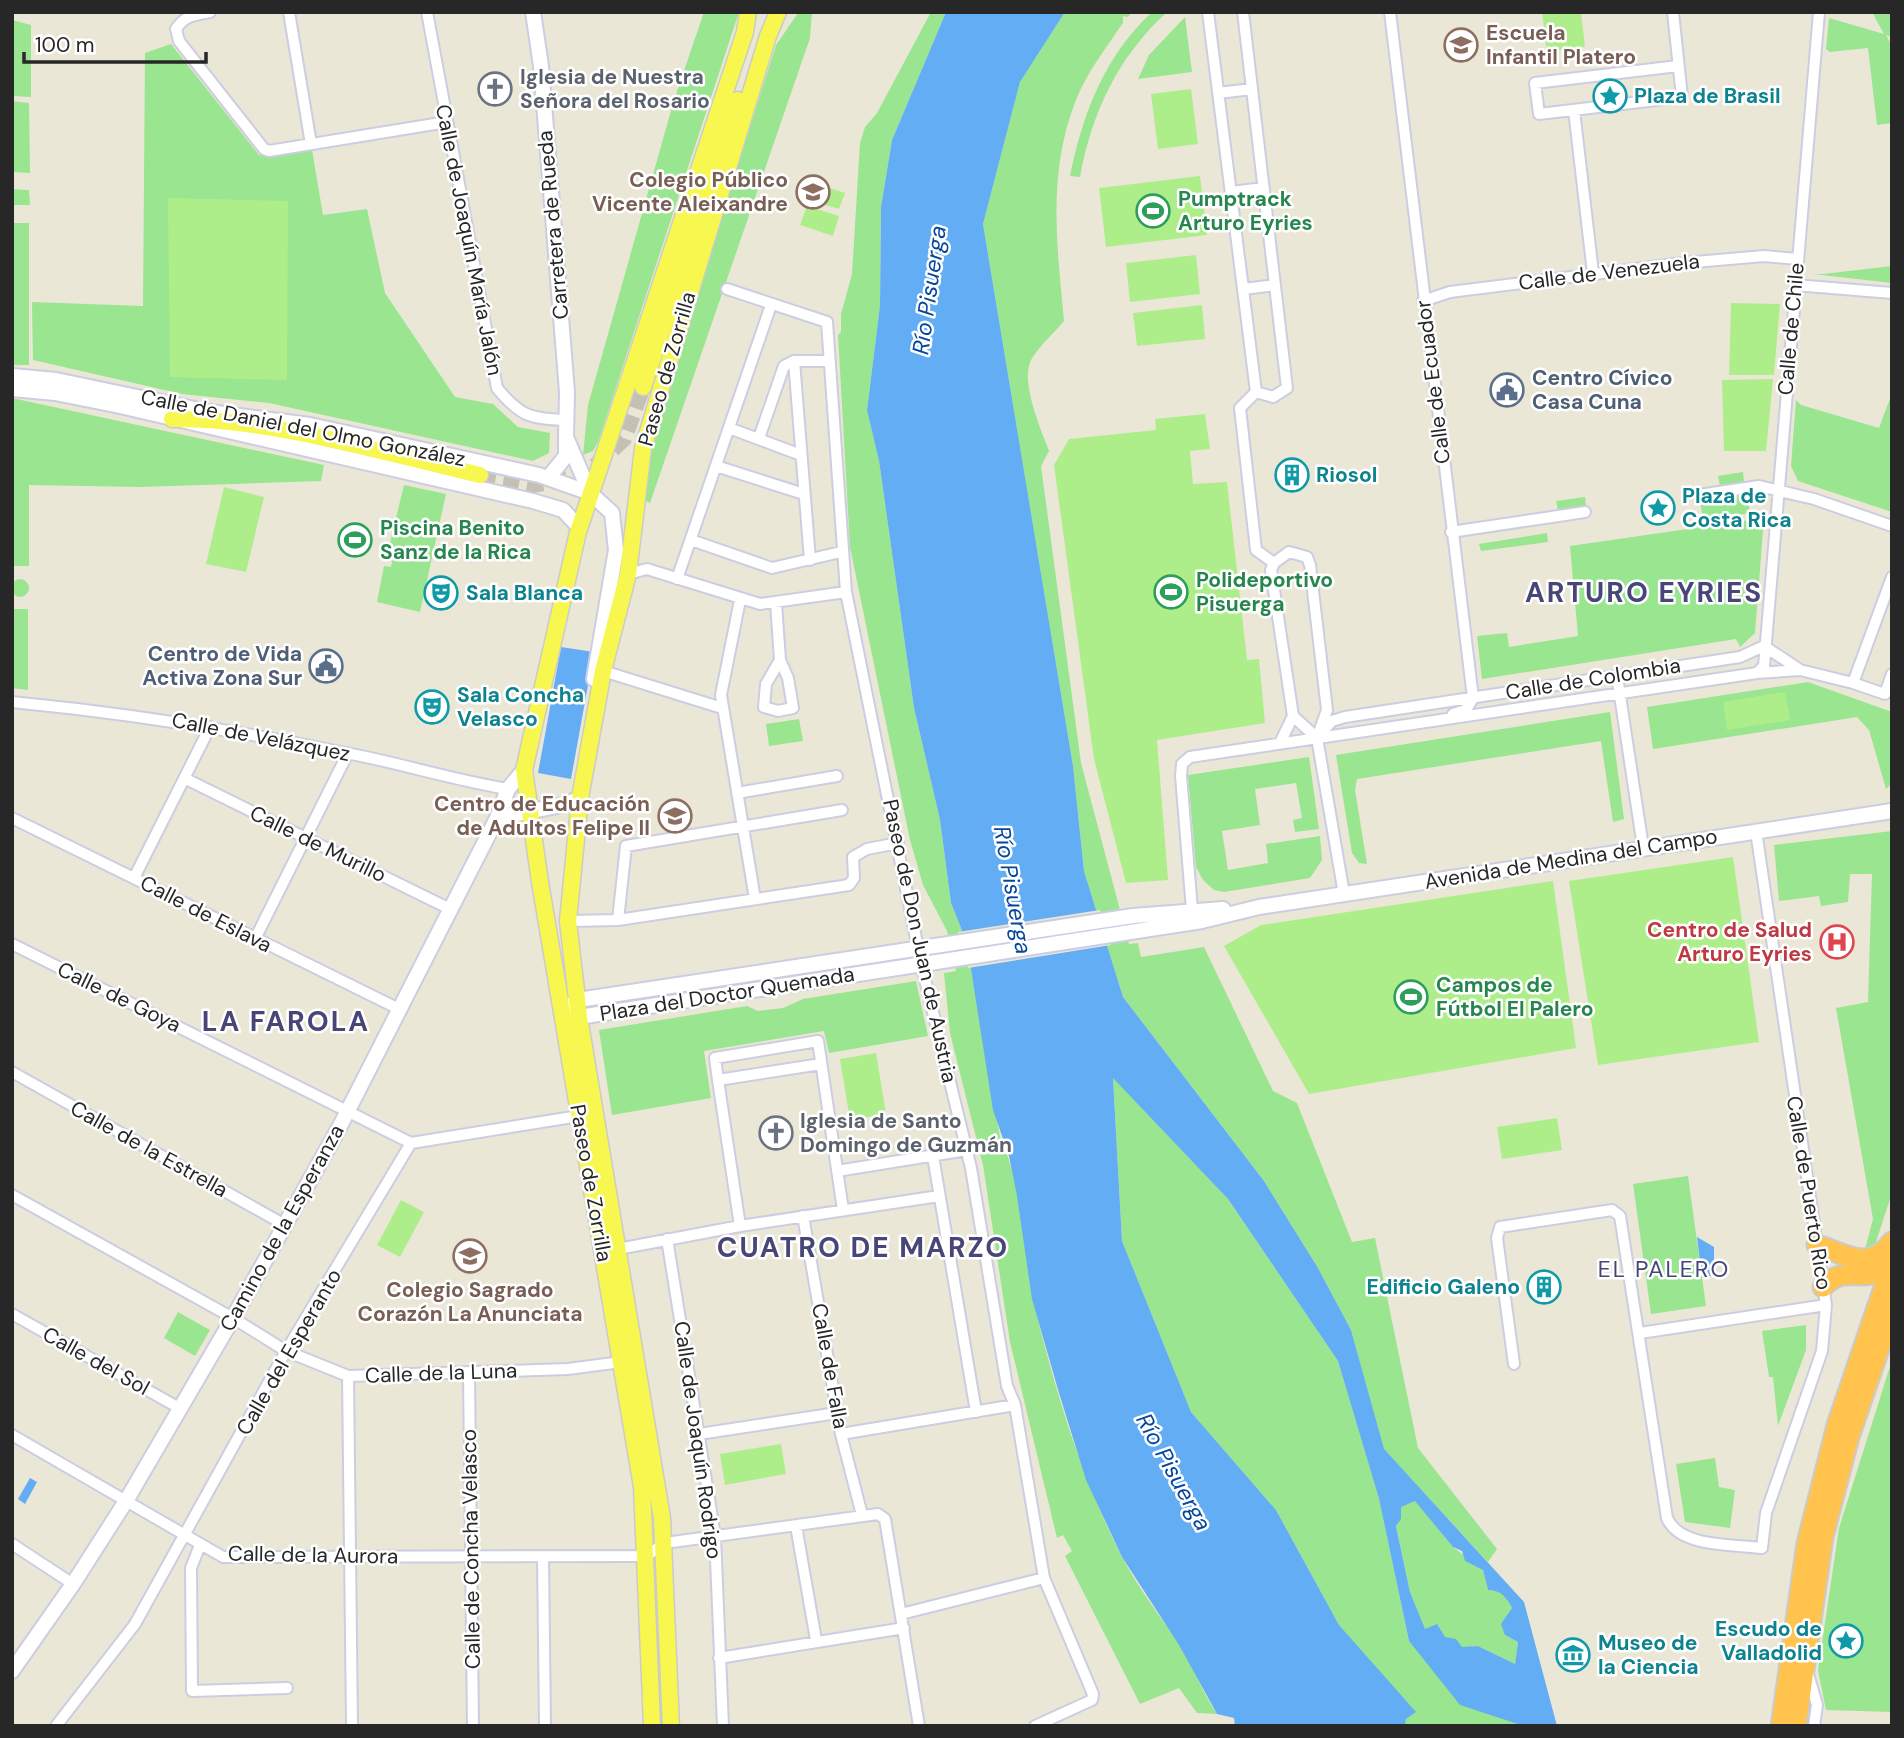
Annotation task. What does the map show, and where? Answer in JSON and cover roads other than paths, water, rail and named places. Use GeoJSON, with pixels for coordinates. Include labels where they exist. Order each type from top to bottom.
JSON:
{"type":"FeatureCollection","features":[{"type":"Feature","properties":{"kind":"highway"},"geometry":{"type":"LineString","coordinates":[[1816,1245],[1868,1261],[1881,1256],[1892,1242]]}},
{"type":"Feature","properties":{"kind":"highway"},"geometry":{"type":"LineString","coordinates":[[1796,1726],[1823,1537],[1886,1304],[1891,1266],[1867,1275],[1846,1273],[1831,1278],[1825,1296]]}},
{"type":"Feature","properties":{"kind":"highway"},"geometry":{"type":"LineString","coordinates":[[1867,1275],[1886,1304]]}},
{"type":"Feature","properties":{"kind":"highway"},"geometry":{"type":"LineString","coordinates":[[1780,1726],[1807,1543],[1837,1425],[1886,1304]]}},
{"type":"Feature","properties":{"kind":"main road","name":"Carretera de Rueda"},"geometry":{"type":"LineString","coordinates":[[533,12],[541,66],[567,392],[566,456],[548,478]]}},
{"type":"Feature","properties":{"kind":"main road","name":"Paseo de Zorrilla"},"geometry":{"type":"LineString","coordinates":[[652,1726],[642,1488],[528,811],[524,770],[579,527],[745,32],[748,12]]}},
{"type":"Feature","properties":{"kind":"main road","name":"Paseo de Zorrilla"},"geometry":{"type":"LineString","coordinates":[[671,1726],[665,1543],[579,1017],[568,921],[580,798],[603,671],[628,574],[643,448],[776,17]]}},
{"type":"Feature","properties":{"kind":"main road"},"geometry":{"type":"LineString","coordinates":[[643,387],[719,152],[759,42],[776,17]]}},
{"type":"Feature","properties":{"kind":"main road","name":"Calle de Daniel del Olmo González"},"geometry":{"type":"LineString","coordinates":[[12,376],[172,419],[533,501],[563,510],[579,527]]}},
{"type":"Feature","properties":{"kind":"main road","name":"Calle de Daniel del Olmo González"},"geometry":{"type":"LineString","coordinates":[[12,389],[55,386],[209,412],[310,425],[548,478],[590,493]]}},
{"type":"Feature","properties":{"kind":"main road"},"geometry":{"type":"LineString","coordinates":[[172,419],[192,418],[310,436],[480,475]]}},
{"type":"Feature","properties":{"kind":"main road","name":"Carretera de Rueda"},"geometry":{"type":"LineString","coordinates":[[566,437],[590,493]]}},
{"type":"Feature","properties":{"kind":"main road","name":"Paseo de Zorrilla"},"geometry":{"type":"LineString","coordinates":[[590,493],[612,513],[617,551],[587,719],[591,735]]}},
{"type":"Feature","properties":{"kind":"main road","name":"Camino de la Esperanza"},"geometry":{"type":"LineString","coordinates":[[12,1671],[74,1584],[233,1318],[348,1110],[497,818],[508,789],[524,770]]}},
{"type":"Feature","properties":{"kind":"main road"},"geometry":{"type":"LineString","coordinates":[[497,818],[580,798]]}},
{"type":"Feature","properties":{"kind":"main road","name":"Avenida de Medina del Campo"},"geometry":{"type":"LineString","coordinates":[[944,952],[1135,932],[1202,921],[1259,907],[1889,811]]}},
{"type":"Feature","properties":{"kind":"main road","name":"Avenida de Medina del Campo"},"geometry":{"type":"LineString","coordinates":[[944,952],[1133,916],[1259,907]]}},
{"type":"Feature","properties":{"kind":"main road","name":"Plaza del Doctor Quemada"},"geometry":{"type":"LineString","coordinates":[[562,1011],[579,1017],[944,952]]}},
{"type":"Feature","properties":{"kind":"main road","name":"Plaza del Doctor Quemada"},"geometry":{"type":"LineString","coordinates":[[562,1011],[578,1000],[920,956]]}},
{"type":"Feature","properties":{"kind":"street"},"geometry":{"type":"LineString","coordinates":[[210,12],[190,16],[176,29],[179,41],[257,140],[269,151],[447,121]]}},
{"type":"Feature","properties":{"kind":"street"},"geometry":{"type":"LineString","coordinates":[[289,12],[312,144]]}},
{"type":"Feature","properties":{"kind":"street","name":"Calle de Joaquín María Jalón"},"geometry":{"type":"LineString","coordinates":[[427,12],[497,388],[514,408],[534,419],[566,421]]}},
{"type":"Feature","properties":{"kind":"street"},"geometry":{"type":"LineString","coordinates":[[1208,12],[1256,392]]}},
{"type":"Feature","properties":{"kind":"street"},"geometry":{"type":"LineString","coordinates":[[1243,12],[1287,388],[1273,397],[1256,392]]}},
{"type":"Feature","properties":{"kind":"street","name":"Calle de Ecuador"},"geometry":{"type":"LineString","coordinates":[[1390,12],[1473,698]]}},
{"type":"Feature","properties":{"kind":"street"},"geometry":{"type":"LineString","coordinates":[[1673,12],[1682,97],[1539,114],[1535,83],[1678,66]]}},
{"type":"Feature","properties":{"kind":"street","name":"Calle de Chile"},"geometry":{"type":"LineString","coordinates":[[1764,646],[1819,12]]}},
{"type":"Feature","properties":{"kind":"street"},"geometry":{"type":"LineString","coordinates":[[1218,93],[1252,89]]}},
{"type":"Feature","properties":{"kind":"street"},"geometry":{"type":"LineString","coordinates":[[1574,110],[1593,273]]}},
{"type":"Feature","properties":{"kind":"street"},"geometry":{"type":"LineString","coordinates":[[1231,192],[1264,188]]}},
{"type":"Feature","properties":{"kind":"street","name":"Calle de Venezuela"},"geometry":{"type":"LineString","coordinates":[[1423,301],[1450,292],[1593,273],[1764,256],[1797,258]]}},
{"type":"Feature","properties":{"kind":"street"},"geometry":{"type":"LineString","coordinates":[[1244,289],[1275,285]]}},
{"type":"Feature","properties":{"kind":"street"},"geometry":{"type":"LineString","coordinates":[[1795,285],[1892,293]]}},
{"type":"Feature","properties":{"kind":"street"},"geometry":{"type":"LineString","coordinates":[[677,579],[771,305],[727,289]]}},
{"type":"Feature","properties":{"kind":"street","name":"Paseo de Don Juan de Austria"},"geometry":{"type":"LineString","coordinates":[[771,305],[827,322],[841,552],[846,592],[920,956],[967,1150],[1007,1386],[1016,1405],[1044,1578],[1092,1688],[1092,1700],[1080,1708],[1035,1726]]}},
{"type":"Feature","properties":{"kind":"street"},"geometry":{"type":"LineString","coordinates":[[759,438],[784,366],[794,361],[829,361]]}},
{"type":"Feature","properties":{"kind":"street"},"geometry":{"type":"LineString","coordinates":[[794,361],[810,560]]}},
{"type":"Feature","properties":{"kind":"street"},"geometry":{"type":"LineString","coordinates":[[1256,392],[1240,408],[1256,550],[1274,563]]}},
{"type":"Feature","properties":{"kind":"street"},"geometry":{"type":"LineString","coordinates":[[729,428],[800,455]]}},
{"type":"Feature","properties":{"kind":"street"},"geometry":{"type":"LineString","coordinates":[[716,466],[803,494]]}},
{"type":"Feature","properties":{"kind":"street"},"geometry":{"type":"LineString","coordinates":[[1699,495],[1759,486],[1892,526]]}},
{"type":"Feature","properties":{"kind":"street"},"geometry":{"type":"LineString","coordinates":[[1451,532],[1585,512]]}},
{"type":"Feature","properties":{"kind":"street"},"geometry":{"type":"LineString","coordinates":[[691,540],[772,568],[841,552]]}},
{"type":"Feature","properties":{"kind":"street"},"geometry":{"type":"LineString","coordinates":[[1280,743],[1293,716],[1271,570],[1274,563],[1289,552],[1301,553],[1307,557],[1310,565],[1327,710],[1317,738],[1343,894]]}},
{"type":"Feature","properties":{"kind":"street"},"geometry":{"type":"LineString","coordinates":[[628,574],[647,569],[760,604],[846,592]]}},
{"type":"Feature","properties":{"kind":"street"},"geometry":{"type":"LineString","coordinates":[[1853,683],[1892,576]]}},
{"type":"Feature","properties":{"kind":"street"},"geometry":{"type":"LineString","coordinates":[[740,600],[721,695],[755,899]]}},
{"type":"Feature","properties":{"kind":"street"},"geometry":{"type":"LineString","coordinates":[[776,603],[780,660]]}},
{"type":"Feature","properties":{"kind":"street"},"geometry":{"type":"LineString","coordinates":[[1757,673],[1764,666],[1764,646]]}},
{"type":"Feature","properties":{"kind":"street","name":"Calle de Colombia"},"geometry":{"type":"LineString","coordinates":[[1317,738],[1336,719],[1740,657],[1764,646],[1800,670]]}},
{"type":"Feature","properties":{"kind":"street","name":"Calle de Colombia"},"geometry":{"type":"LineString","coordinates":[[1192,911],[1182,764],[1195,756],[1757,673],[1800,670],[1885,694],[1892,674]]}},
{"type":"Feature","properties":{"kind":"street"},"geometry":{"type":"LineString","coordinates":[[603,671],[722,709]]}},
{"type":"Feature","properties":{"kind":"street"},"geometry":{"type":"LineString","coordinates":[[1617,676],[1643,847]]}},
{"type":"Feature","properties":{"kind":"street"},"geometry":{"type":"LineString","coordinates":[[1420,705],[1426,724],[1440,716],[1463,712],[1473,698]]}},
{"type":"Feature","properties":{"kind":"street","name":"Calle de Velázquez"},"geometry":{"type":"LineString","coordinates":[[12,702],[137,715],[211,727],[348,753],[508,789]]}},
{"type":"Feature","properties":{"kind":"street"},"geometry":{"type":"LineString","coordinates":[[1293,716],[1317,738]]}},
{"type":"Feature","properties":{"kind":"street"},"geometry":{"type":"LineString","coordinates":[[134,878],[211,727]]}},
{"type":"Feature","properties":{"kind":"street"},"geometry":{"type":"LineString","coordinates":[[255,939],[348,753]]}},
{"type":"Feature","properties":{"kind":"street"},"geometry":{"type":"LineString","coordinates":[[737,793],[837,776]]}},
{"type":"Feature","properties":{"kind":"street","name":"Calle de Murillo"},"geometry":{"type":"LineString","coordinates":[[186,779],[450,909]]}},
{"type":"Feature","properties":{"kind":"street"},"geometry":{"type":"LineString","coordinates":[[618,920],[626,846],[842,810]]}},
{"type":"Feature","properties":{"kind":"street","name":"Calle de Eslava"},"geometry":{"type":"LineString","coordinates":[[12,818],[399,1009]]}},
{"type":"Feature","properties":{"kind":"street","name":"Calle de Puerto Rico"},"geometry":{"type":"LineString","coordinates":[[1640,1333],[1670,1524],[1685,1537],[1762,1548],[1766,1513],[1822,1351],[1825,1296],[1756,831]]}},
{"type":"Feature","properties":{"kind":"street"},"geometry":{"type":"LineString","coordinates":[[568,921],[618,920],[849,885],[854,878],[853,857],[867,849],[898,843]]}},
{"type":"Feature","properties":{"kind":"street","name":"Calle de Goya"},"geometry":{"type":"LineString","coordinates":[[12,944],[411,1143]]}},
{"type":"Feature","properties":{"kind":"street"},"geometry":{"type":"LineString","coordinates":[[740,1226],[715,1058],[804,1043],[818,1041],[843,1210]]}},
{"type":"Feature","properties":{"kind":"street"},"geometry":{"type":"LineString","coordinates":[[718,1080],[821,1064]]}},
{"type":"Feature","properties":{"kind":"street","name":"Calle de la Estrella"},"geometry":{"type":"LineString","coordinates":[[12,1072],[285,1226]]}},
{"type":"Feature","properties":{"kind":"street"},"geometry":{"type":"LineString","coordinates":[[411,1143],[579,1116]]}},
{"type":"Feature","properties":{"kind":"street","name":"Calle del Esperanto"},"geometry":{"type":"LineString","coordinates":[[56,1726],[135,1624],[286,1351],[411,1143]]}},
{"type":"Feature","properties":{"kind":"street"},"geometry":{"type":"LineString","coordinates":[[837,1171],[967,1150]]}},
{"type":"Feature","properties":{"kind":"street"},"geometry":{"type":"LineString","coordinates":[[933,1156],[976,1412]]}},
{"type":"Feature","properties":{"kind":"street","name":"Calle de la Luna"},"geometry":{"type":"LineString","coordinates":[[12,1195],[233,1318],[286,1351],[348,1376],[469,1373],[621,1362]]}},
{"type":"Feature","properties":{"kind":"street"},"geometry":{"type":"LineString","coordinates":[[618,1249],[740,1226],[939,1196]]}},
{"type":"Feature","properties":{"kind":"street"},"geometry":{"type":"LineString","coordinates":[[1514,1364],[1497,1238],[1500,1227],[1612,1210],[1620,1216],[1640,1333],[1825,1296]]}},
{"type":"Feature","properties":{"kind":"street","name":"Calle de Falla"},"geometry":{"type":"LineString","coordinates":[[803,1216],[841,1434],[862,1515]]}},
{"type":"Feature","properties":{"kind":"street","name":"Calle de Joaquín Rodrigo"},"geometry":{"type":"LineString","coordinates":[[667,1239],[715,1536],[723,1726]]}},
{"type":"Feature","properties":{"kind":"street","name":"Calle del Sol"},"geometry":{"type":"LineString","coordinates":[[12,1314],[181,1409]]}},
{"type":"Feature","properties":{"kind":"street","name":"Calle de Concha Velasco"},"geometry":{"type":"LineString","coordinates":[[469,1373],[473,1726]]}},
{"type":"Feature","properties":{"kind":"street"},"geometry":{"type":"LineString","coordinates":[[348,1376],[352,1726]]}},
{"type":"Feature","properties":{"kind":"street"},"geometry":{"type":"LineString","coordinates":[[841,1434],[1016,1405]]}},
{"type":"Feature","properties":{"kind":"street"},"geometry":{"type":"LineString","coordinates":[[699,1434],[838,1413]]}},
{"type":"Feature","properties":{"kind":"street","name":"Calle de la Aurora"},"geometry":{"type":"LineString","coordinates":[[12,1436],[223,1557],[646,1556]]}},
{"type":"Feature","properties":{"kind":"street"},"geometry":{"type":"LineString","coordinates":[[646,1556],[665,1543],[878,1514],[885,1519],[919,1726]]}},
{"type":"Feature","properties":{"kind":"street"},"geometry":{"type":"LineString","coordinates":[[796,1526],[816,1640]]}},
{"type":"Feature","properties":{"kind":"street"},"geometry":{"type":"LineString","coordinates":[[13,1545],[74,1584]]}},
{"type":"Feature","properties":{"kind":"street"},"geometry":{"type":"LineString","coordinates":[[200,1545],[191,1568],[192,1690],[287,1688]]}},
{"type":"Feature","properties":{"kind":"street"},"geometry":{"type":"LineString","coordinates":[[544,1558],[545,1726]]}},
{"type":"Feature","properties":{"kind":"street"},"geometry":{"type":"LineString","coordinates":[[170,1562],[181,1562],[191,1568]]}},
{"type":"Feature","properties":{"kind":"street"},"geometry":{"type":"LineString","coordinates":[[901,1614],[1044,1578]]}},
{"type":"Feature","properties":{"kind":"street"},"geometry":{"type":"LineString","coordinates":[[719,1658],[816,1640],[904,1628]]}},
{"type":"Feature","properties":{"kind":"street"},"geometry":{"type":"LineString","coordinates":[[1804,1667],[1816,1705],[1814,1726]]}},
{"type":"Feature","properties":{"kind":"water","name":"Río Pisuerga"},"geometry":{"type":"Polygon","coordinates":[[[946,12],[1065,12],[1020,82],[983,224],[1073,766],[1084,871],[1123,997],[1264,1181],[1318,1268],[1351,1330],[1384,1449],[1524,1602],[1557,1726],[1524,1726],[1460,1705],[1409,1641],[1379,1499],[1338,1361],[1228,1199],[1113,1078],[1122,1241],[1191,1412],[1276,1510],[1339,1625],[1416,1712],[1406,1719],[1405,1726],[1235,1726],[1234,1718],[1217,1714],[1179,1645],[1122,1557],[1086,1480],[1032,1299],[1009,1156],[993,1110],[971,969],[961,928],[951,903],[940,820],[914,708],[879,461],[867,410],[880,305],[881,207],[892,140],[946,12]],[[1415,1501],[1401,1507],[1401,1519],[1396,1526],[1410,1592],[1425,1629],[1437,1624],[1445,1637],[1456,1639],[1462,1647],[1478,1646],[1515,1664],[1518,1642],[1505,1635],[1501,1624],[1512,1608],[1503,1595],[1488,1590],[1483,1570],[1465,1561],[1462,1551],[1453,1547],[1415,1501]]]}},
{"type":"Feature","properties":{"kind":"water"},"geometry":{"type":"Polygon","coordinates":[[[561,647],[594,652],[571,779],[538,773],[561,647]]]}},
{"type":"Feature","properties":{"kind":"water"},"geometry":{"type":"Polygon","coordinates":[[[1697,1237],[1714,1247],[1714,1275],[1702,1278],[1697,1237]]]}},
{"type":"Feature","properties":{"kind":"water"},"geometry":{"type":"Polygon","coordinates":[[[30,1478],[37,1482],[25,1504],[18,1499],[30,1478]]]}},
{"type":"Feature","properties":{"kind":"tunnel"},"geometry":{"type":"LineString","coordinates":[[480,475],[532,485],[573,478],[595,466],[624,439],[643,387]]}},
{"type":"Feature","properties":{"kind":"place","name":"Escuela Infantil Platero"},"geometry":{"type":"Point","coordinates":[1461,45]}},
{"type":"Feature","properties":{"kind":"place","name":"Iglesia de Nuestra Señora del Rosario"},"geometry":{"type":"Point","coordinates":[495,89]}},
{"type":"Feature","properties":{"kind":"place","name":"Plaza de Brasil"},"geometry":{"type":"Point","coordinates":[1610,96]}},
{"type":"Feature","properties":{"kind":"place","name":"Colegio Público Vicente Aleixandre"},"geometry":{"type":"Point","coordinates":[813,192]}},
{"type":"Feature","properties":{"kind":"place","name":"Pumptrack Arturo Eyries"},"geometry":{"type":"Point","coordinates":[1153,211]}},
{"type":"Feature","properties":{"kind":"place","name":"Centro Cívico Casa Cuna"},"geometry":{"type":"Point","coordinates":[1507,390]}},
{"type":"Feature","properties":{"kind":"place","name":"Riosol"},"geometry":{"type":"Point","coordinates":[1292,475]}},
{"type":"Feature","properties":{"kind":"place","name":"Plaza de Costa Rica"},"geometry":{"type":"Point","coordinates":[1658,508]}},
{"type":"Feature","properties":{"kind":"place","name":"Piscina Benito Sanz de la Rica"},"geometry":{"type":"Point","coordinates":[355,540]}},
{"type":"Feature","properties":{"kind":"place","name":"Polideportivo Pisuerga"},"geometry":{"type":"Point","coordinates":[1171,592]}},
{"type":"Feature","properties":{"kind":"place","name":"Sala Blanca"},"geometry":{"type":"Point","coordinates":[441,593]}},
{"type":"Feature","properties":{"kind":"place","name":"Centro de Vida Activa Zona Sur"},"geometry":{"type":"Point","coordinates":[326,666]}},
{"type":"Feature","properties":{"kind":"place","name":"Sala Concha Velasco"},"geometry":{"type":"Point","coordinates":[432,707]}},
{"type":"Feature","properties":{"kind":"place","name":"Centro de Educación de Adultos Felipe II"},"geometry":{"type":"Point","coordinates":[675,816]}},
{"type":"Feature","properties":{"kind":"place","name":"Centro de Salud Arturo Eyries"},"geometry":{"type":"Point","coordinates":[1837,942]}},
{"type":"Feature","properties":{"kind":"place","name":"Campos de Fútbol El Palero"},"geometry":{"type":"Point","coordinates":[1411,997]}},
{"type":"Feature","properties":{"kind":"place","name":"Iglesia de Santo Domingo de Guzmán"},"geometry":{"type":"Point","coordinates":[776,1133]}},
{"type":"Feature","properties":{"kind":"place","name":"Colegio Sagrado Corazón La Anunciata"},"geometry":{"type":"Point","coordinates":[470,1256]}},
{"type":"Feature","properties":{"kind":"place","name":"Edificio Galeno"},"geometry":{"type":"Point","coordinates":[1544,1287]}},
{"type":"Feature","properties":{"kind":"place","name":"Escudo de Valladolid"},"geometry":{"type":"Point","coordinates":[1846,1641]}},
{"type":"Feature","properties":{"kind":"place","name":"Museo de la Ciencia"},"geometry":{"type":"Point","coordinates":[1573,1655]}},
{"type":"Feature","properties":{"kind":"district","name":"ARTURO EYRIES"},"geometry":{"type":"Point","coordinates":[1644,592]}},
{"type":"Feature","properties":{"kind":"district","name":"LA FAROLA"},"geometry":{"type":"Point","coordinates":[286,1021]}},
{"type":"Feature","properties":{"kind":"district","name":"CUATRO DE MARZO"},"geometry":{"type":"Point","coordinates":[863,1247]}},
{"type":"Feature","properties":{"kind":"district","name":"EL PALERO"},"geometry":{"type":"Point","coordinates":[1664,1269]}}]}
